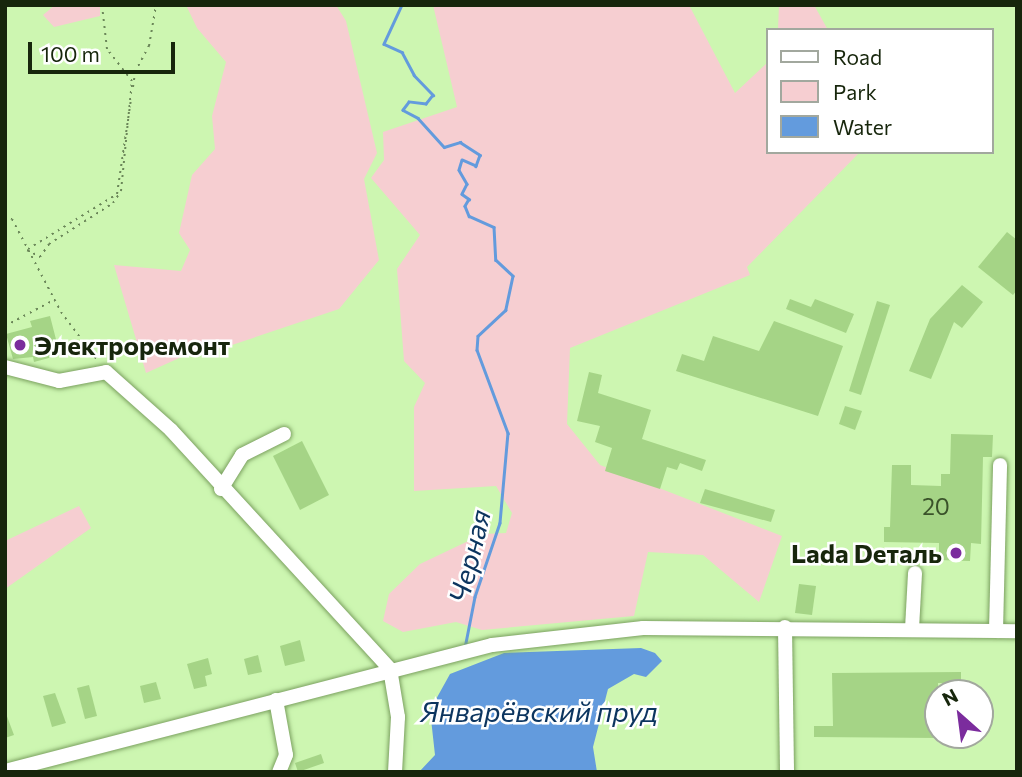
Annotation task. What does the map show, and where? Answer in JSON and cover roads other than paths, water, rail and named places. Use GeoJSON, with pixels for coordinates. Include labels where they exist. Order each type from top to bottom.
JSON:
{"type":"FeatureCollection","features":[{"type":"Feature","properties":{"kind":"street"},"geometry":{"type":"LineString","coordinates":[[5,367],[59,381],[106,372],[171,430],[221,489],[390,669],[398,717],[395,772]]}},
{"type":"Feature","properties":{"kind":"street"},"geometry":{"type":"LineString","coordinates":[[221,489],[242,455],[284,434]]}},
{"type":"Feature","properties":{"kind":"street"},"geometry":{"type":"LineString","coordinates":[[996,631],[1000,465]]}},
{"type":"Feature","properties":{"kind":"street"},"geometry":{"type":"LineString","coordinates":[[912,629],[915,573]]}},
{"type":"Feature","properties":{"kind":"street"},"geometry":{"type":"LineString","coordinates":[[5,771],[453,652],[492,645],[643,628],[785,627],[1017,631]]}},
{"type":"Feature","properties":{"kind":"street"},"geometry":{"type":"LineString","coordinates":[[785,627],[787,772]]}},
{"type":"Feature","properties":{"kind":"street"},"geometry":{"type":"LineString","coordinates":[[276,700],[286,755],[279,772]]}},
{"type":"Feature","properties":{"kind":"water","name":"Январёвский пруд"},"geometry":{"type":"Polygon","coordinates":[[[641,648],[655,653],[662,661],[646,677],[634,674],[608,689],[593,747],[597,772],[419,772],[435,755],[430,710],[450,674],[504,653],[641,648]]]}},
{"type":"Feature","properties":{"kind":"waterway","name":"Черная"},"geometry":{"type":"LineString","coordinates":[[402,5],[384,44],[402,52],[414,75],[433,95],[426,104],[409,102],[403,110],[418,118],[444,147],[460,142],[480,155],[476,166],[462,160],[459,170],[467,184],[462,194],[469,199],[465,206],[469,216],[494,227],[496,260],[513,276],[506,310],[478,336],[477,350],[508,433],[500,523],[475,597],[465,648]]}},
{"type":"Feature","properties":{"kind":"place","name":"Электроремонт"},"geometry":{"type":"Point","coordinates":[20,345]}},
{"type":"Feature","properties":{"kind":"place","name":"Lada Dеталь"},"geometry":{"type":"Point","coordinates":[956,553]}}]}
